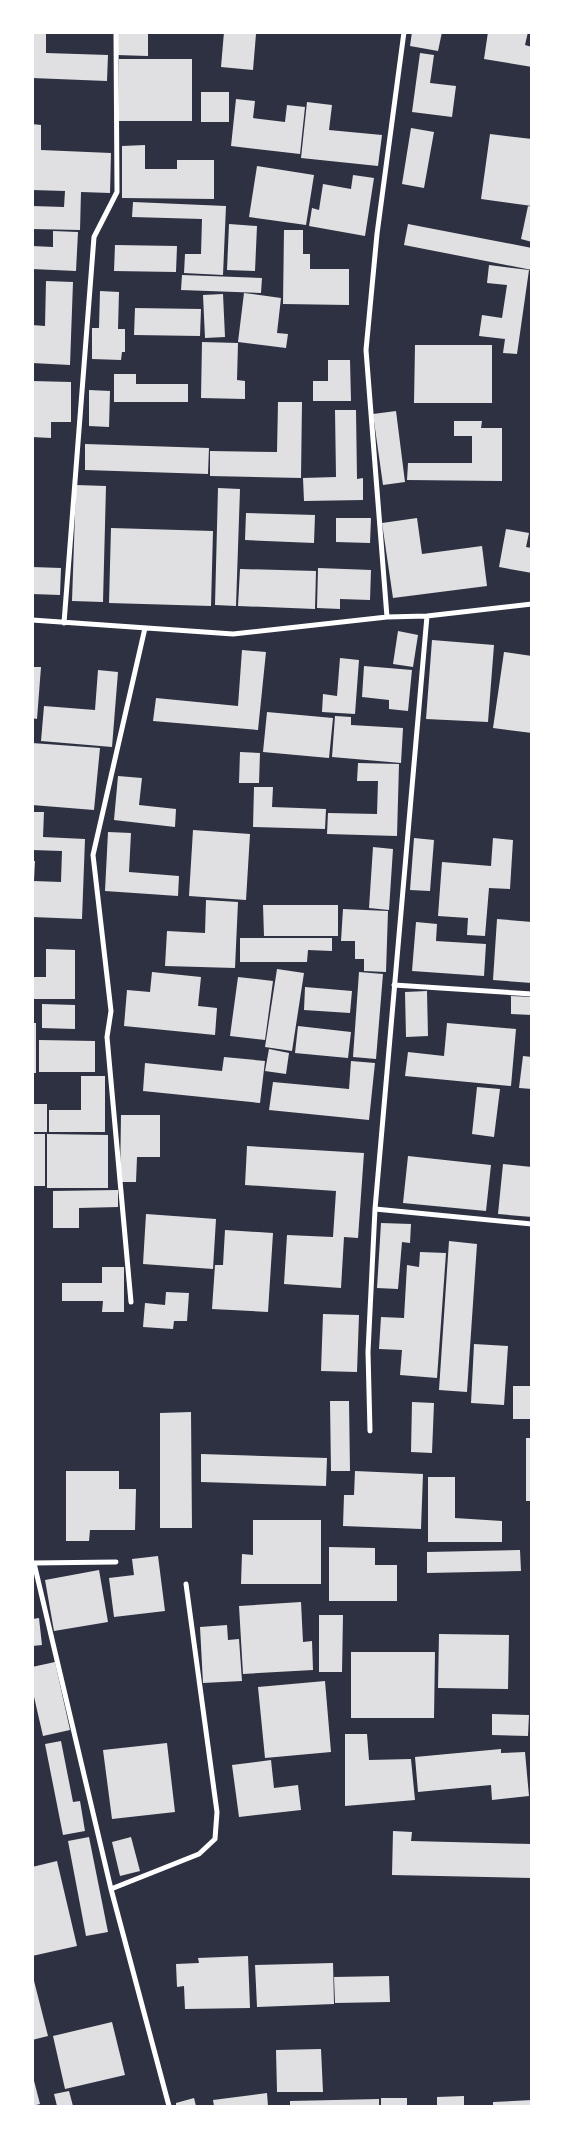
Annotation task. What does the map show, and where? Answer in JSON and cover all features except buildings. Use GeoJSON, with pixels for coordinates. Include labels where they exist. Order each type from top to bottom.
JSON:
{"type":"FeatureCollection","features":[{"type":"Feature","properties":{"kind":"street"},"geometry":{"type":"LineString","coordinates":[[64,623],[94,237],[117,192],[116,32]]}},
{"type":"Feature","properties":{"kind":"street"},"geometry":{"type":"LineString","coordinates":[[386,617],[366,350],[377,234],[404,32]]}},
{"type":"Feature","properties":{"kind":"street"},"geometry":{"type":"LineString","coordinates":[[32,620],[233,634],[386,617],[427,616],[532,604]]}},
{"type":"Feature","properties":{"kind":"street"},"geometry":{"type":"LineString","coordinates":[[370,1431],[368,1352],[375,1209],[427,616]]}},
{"type":"Feature","properties":{"kind":"street"},"geometry":{"type":"LineString","coordinates":[[131,1302],[107,1037],[110,1011],[93,855],[145,628]]}},
{"type":"Feature","properties":{"kind":"street"},"geometry":{"type":"LineString","coordinates":[[394,985],[532,994]]}},
{"type":"Feature","properties":{"kind":"street"},"geometry":{"type":"LineString","coordinates":[[375,1209],[532,1224]]}},
{"type":"Feature","properties":{"kind":"street"},"geometry":{"type":"LineString","coordinates":[[116,1562],[33,1563],[111,1889],[169,2106]]}},
{"type":"Feature","properties":{"kind":"street"},"geometry":{"type":"LineString","coordinates":[[111,1889],[199,1854],[215,1839],[217,1812],[186,1584]]}}]}
